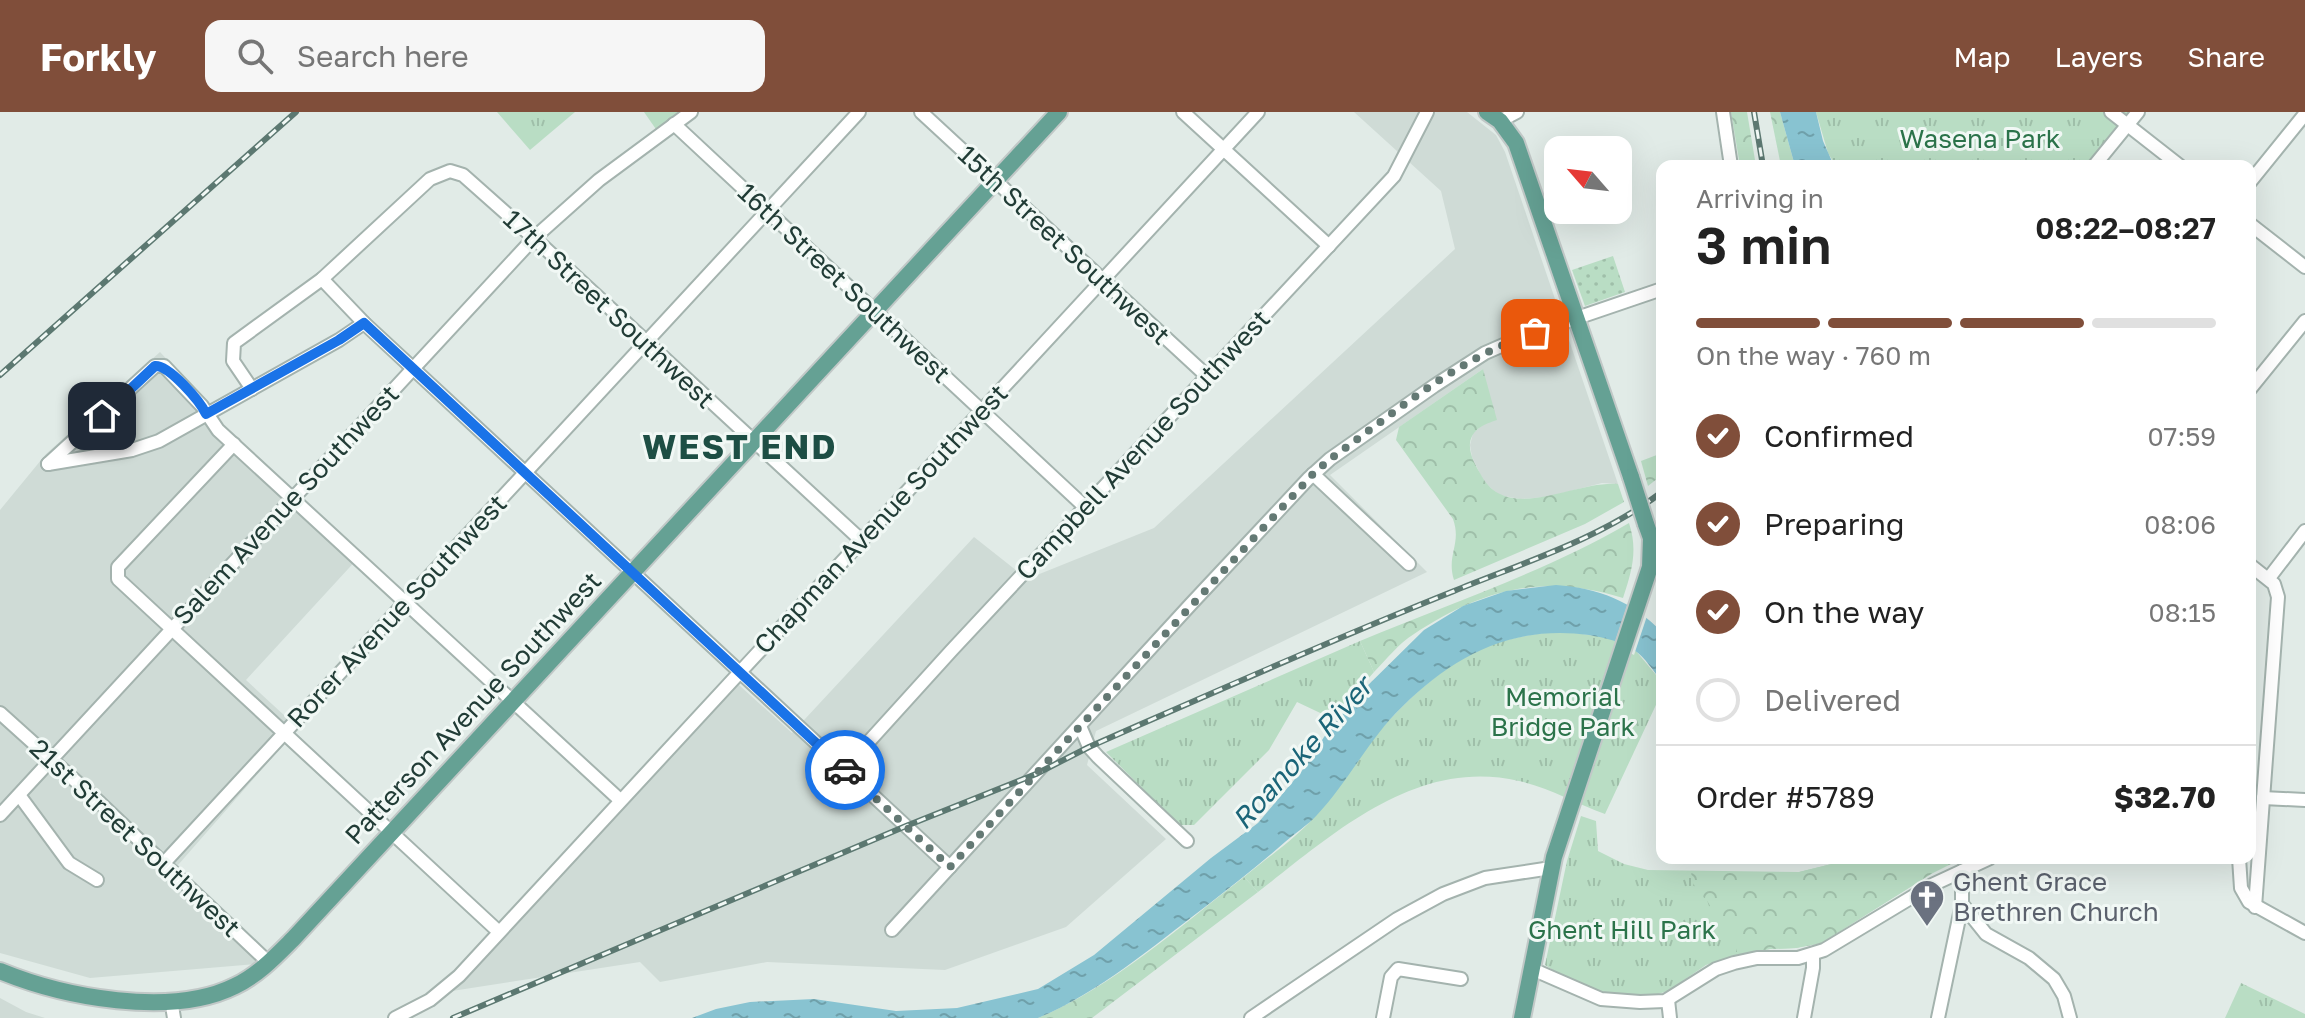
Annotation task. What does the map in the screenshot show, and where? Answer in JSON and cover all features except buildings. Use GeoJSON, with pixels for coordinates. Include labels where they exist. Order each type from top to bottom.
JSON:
{"type":"FeatureCollection","features":[{"type":"Feature","properties":{"kind":"main road","name":"Patterson Avenue Southwest"},"geometry":{"type":"LineString","coordinates":[[0,971],[66,993],[117,1000],[171,1000],[234,991],[251,978],[269,963],[391,833],[1059,112]]}},
{"type":"Feature","properties":{"kind":"main road"},"geometry":{"type":"LineString","coordinates":[[1493,116],[1516,143],[1656,551]]}},
{"type":"Feature","properties":{"kind":"main road"},"geometry":{"type":"LineString","coordinates":[[1522,1018],[1551,868],[1656,556]]}},
{"type":"Feature","properties":{"kind":"street","name":"Salem Avenue Southwest"},"geometry":{"type":"LineString","coordinates":[[0,815],[534,238],[599,180],[691,112]]}},
{"type":"Feature","properties":{"kind":"street","name":"Rorer Avenue Southwest"},"geometry":{"type":"LineString","coordinates":[[164,863],[859,112]]}},
{"type":"Feature","properties":{"kind":"street","name":"15th Street Southwest"},"geometry":{"type":"LineString","coordinates":[[921,112],[1208,377]]}},
{"type":"Feature","properties":{"kind":"street"},"geometry":{"type":"LineString","coordinates":[[1183,112],[1329,246]]}},
{"type":"Feature","properties":{"kind":"street","name":"Chapman Avenue Southwest"},"geometry":{"type":"LineString","coordinates":[[395,1018],[445,989],[1258,112]]}},
{"type":"Feature","properties":{"kind":"street","name":"Campbell Avenue Southwest"},"geometry":{"type":"LineString","coordinates":[[844,769],[1394,176],[1427,112]]}},
{"type":"Feature","properties":{"kind":"street"},"geometry":{"type":"LineString","coordinates":[[1493,116],[1517,112]]}},
{"type":"Feature","properties":{"kind":"street"},"geometry":{"type":"LineString","coordinates":[[1723,112],[1730,160]]}},
{"type":"Feature","properties":{"kind":"street"},"geometry":{"type":"LineString","coordinates":[[2111,112],[2172,160]]}},
{"type":"Feature","properties":{"kind":"street"},"geometry":{"type":"LineString","coordinates":[[2099,160],[2138,112]]}},
{"type":"Feature","properties":{"kind":"street"},"geometry":{"type":"LineString","coordinates":[[2256,175],[2305,114]]}},
{"type":"Feature","properties":{"kind":"street","name":"16th Street Southwest"},"geometry":{"type":"LineString","coordinates":[[674,124],[1085,507]]}},
{"type":"Feature","properties":{"kind":"street","name":"17th Street Southwest"},"geometry":{"type":"LineString","coordinates":[[322,279],[430,179],[450,171],[463,175],[861,540]]}},
{"type":"Feature","properties":{"kind":"street"},"geometry":{"type":"LineString","coordinates":[[2256,229],[2305,267]]}},
{"type":"Feature","properties":{"kind":"street"},"geometry":{"type":"LineString","coordinates":[[252,389],[233,361],[234,343],[322,279],[364,323],[950,867]]}},
{"type":"Feature","properties":{"kind":"street"},"geometry":{"type":"LineString","coordinates":[[892,930],[1313,474],[1430,388],[1485,353],[1656,291]]}},
{"type":"Feature","properties":{"kind":"street"},"geometry":{"type":"LineString","coordinates":[[2256,382],[2305,321]]}},
{"type":"Feature","properties":{"kind":"street"},"geometry":{"type":"LineString","coordinates":[[364,323],[252,389],[206,414],[147,446],[48,464],[155,366],[164,366],[202,406],[206,414],[234,444],[620,800]]}},
{"type":"Feature","properties":{"kind":"street"},"geometry":{"type":"LineString","coordinates":[[234,444],[118,567],[118,579],[499,932]]}},
{"type":"Feature","properties":{"kind":"street"},"geometry":{"type":"LineString","coordinates":[[1313,474],[1409,564]]}},
{"type":"Feature","properties":{"kind":"street"},"geometry":{"type":"LineString","coordinates":[[2269,578],[2305,531]]}},
{"type":"Feature","properties":{"kind":"street"},"geometry":{"type":"LineString","coordinates":[[2255,907],[2278,597],[2274,584],[2256,569]]}},
{"type":"Feature","properties":{"kind":"street","name":"21st Street Southwest"},"geometry":{"type":"LineString","coordinates":[[0,713],[269,963]]}},
{"type":"Feature","properties":{"kind":"street"},"geometry":{"type":"LineString","coordinates":[[1080,726],[1089,747],[1098,757],[1187,841]]}},
{"type":"Feature","properties":{"kind":"street"},"geometry":{"type":"LineString","coordinates":[[19,795],[69,863],[97,880]]}},
{"type":"Feature","properties":{"kind":"street"},"geometry":{"type":"LineString","coordinates":[[2263,798],[2305,800]]}},
{"type":"Feature","properties":{"kind":"street"},"geometry":{"type":"LineString","coordinates":[[1532,969],[1601,999],[1640,1002],[1668,1000],[1716,969],[1734,963],[1757,958],[1813,955],[1932,885],[1977,864]]}},
{"type":"Feature","properties":{"kind":"street"},"geometry":{"type":"LineString","coordinates":[[2239,864],[2241,888],[2255,907],[2305,933]]}},
{"type":"Feature","properties":{"kind":"street"},"geometry":{"type":"LineString","coordinates":[[1251,1018],[1397,919],[1443,894],[1485,878],[1551,868]]}},
{"type":"Feature","properties":{"kind":"street"},"geometry":{"type":"LineString","coordinates":[[1938,1018],[1962,904],[1962,871]]}},
{"type":"Feature","properties":{"kind":"street"},"geometry":{"type":"LineString","coordinates":[[1962,904],[1986,934]]}},
{"type":"Feature","properties":{"kind":"street"},"geometry":{"type":"LineString","coordinates":[[1958,924],[1986,934],[2042,968],[2064,996],[2070,1018]]}},
{"type":"Feature","properties":{"kind":"street"},"geometry":{"type":"LineString","coordinates":[[1804,1018],[1813,955]]}},
{"type":"Feature","properties":{"kind":"street"},"geometry":{"type":"LineString","coordinates":[[1383,1018],[1391,977],[1398,969],[1461,979]]}},
{"type":"Feature","properties":{"kind":"street"},"geometry":{"type":"LineString","coordinates":[[171,1000],[174,1018]]}},
{"type":"Feature","properties":{"kind":"street"},"geometry":{"type":"LineString","coordinates":[[1668,1000],[1670,1018]]}},
{"type":"Feature","properties":{"kind":"shaded area"},"geometry":{"type":"Polygon","coordinates":[[[1354,112],[1467,112],[1496,135],[1505,152],[1618,484],[1602,483],[1547,497],[1520,499],[1499,495],[1484,482],[1470,445],[1473,433],[1483,425],[1483,369],[1330,475],[1427,572],[1096,731],[1087,765],[1166,839],[1066,927],[945,970],[767,962],[660,982],[640,962],[452,991],[739,685],[792,733],[974,537],[1027,579],[1154,528],[1455,249],[1441,191],[1354,112]]]}},
{"type":"Feature","properties":{"kind":"shaded area"},"geometry":{"type":"Polygon","coordinates":[[[160,352],[202,397],[216,422],[360,556],[246,680],[298,728],[178,865],[269,963],[90,978],[0,953],[0,510],[46,454],[160,352]]]}},
{"type":"Feature","properties":{"kind":"shaded area"},"geometry":{"type":"Polygon","coordinates":[[[0,998],[26,1012],[45,1018],[0,1018],[0,998]]]}},
{"type":"Feature","properties":{"kind":"green space"},"geometry":{"type":"Polygon","coordinates":[[[497,112],[575,112],[530,150],[497,112]]]}},
{"type":"Feature","properties":{"kind":"green space"},"geometry":{"type":"Polygon","coordinates":[[[644,112],[691,112],[660,135],[644,112]]]}},
{"type":"Feature","properties":{"kind":"green space"},"geometry":{"type":"Polygon","coordinates":[[[1731,112],[1747,112],[1755,160],[1739,160],[1731,112]]]}},
{"type":"Feature","properties":{"kind":"green space"},"geometry":{"type":"Polygon","coordinates":[[[1770,112],[1780,112],[1793,160],[1780,160],[1770,112]]]}},
{"type":"Feature","properties":{"kind":"green space","name":"Wasena Park"},"geometry":{"type":"Polygon","coordinates":[[[1816,112],[2143,112],[2106,160],[1832,160],[1816,112]]]}},
{"type":"Feature","properties":{"kind":"green space"},"geometry":{"type":"Polygon","coordinates":[[[1613,256],[1625,292],[1585,306],[1572,270],[1613,256]]]}},
{"type":"Feature","properties":{"kind":"green space"},"geometry":{"type":"Polygon","coordinates":[[[1483,369],[1497,420],[1476,431],[1470,447],[1476,466],[1492,489],[1506,497],[1523,499],[1618,484],[1624,502],[1585,524],[1454,580],[1452,563],[1456,536],[1453,519],[1396,440],[1399,427],[1483,369]]]}},
{"type":"Feature","properties":{"kind":"green space"},"geometry":{"type":"Polygon","coordinates":[[[1656,455],[1656,480],[1648,486],[1641,461],[1656,455]]]}},
{"type":"Feature","properties":{"kind":"green space"},"geometry":{"type":"Polygon","coordinates":[[[1629,523],[1633,560],[1623,598],[1566,587],[1514,590],[1489,596],[1414,634],[1374,672],[1360,641],[1531,572],[1629,523]]]}},
{"type":"Feature","properties":{"kind":"green space","name":"Memorial Bridge Park"},"geometry":{"type":"Polygon","coordinates":[[[1562,631],[1610,638],[1636,651],[1656,675],[1656,705],[1605,814],[1519,781],[1481,776],[1445,780],[1411,790],[1346,825],[1258,892],[1244,877],[1310,822],[1376,735],[1430,681],[1479,650],[1529,635],[1562,631]]]}},
{"type":"Feature","properties":{"kind":"green space"},"geometry":{"type":"Polygon","coordinates":[[[1360,641],[1374,672],[1333,719],[1297,702],[1269,750],[1194,825],[1179,825],[1106,752],[1360,641]]]}},
{"type":"Feature","properties":{"kind":"green space","name":"Ghent Hill Park"},"geometry":{"type":"Polygon","coordinates":[[[1581,816],[1596,821],[1598,851],[1624,864],[1648,870],[1799,872],[1832,864],[1951,864],[1821,943],[1735,955],[1706,965],[1668,991],[1627,996],[1601,992],[1545,965],[1567,861],[1581,816]]]}},
{"type":"Feature","properties":{"kind":"green space"},"geometry":{"type":"Polygon","coordinates":[[[1832,864],[1944,864],[1821,943],[1735,955],[1737,943],[1734,934],[1717,921],[1709,903],[1695,887],[1691,872],[1799,872],[1832,864]]]}},
{"type":"Feature","properties":{"kind":"green space"},"geometry":{"type":"Polygon","coordinates":[[[1244,877],[1258,892],[1092,1018],[1038,1018],[1119,973],[1244,877]]]}},
{"type":"Feature","properties":{"kind":"green space"},"geometry":{"type":"Polygon","coordinates":[[[2241,983],[2305,1014],[2305,1018],[2225,1018],[2241,983]]]}},
{"type":"Feature","properties":{"kind":"water"},"geometry":{"type":"Polygon","coordinates":[[[1780,112],[1816,112],[1831,160],[1793,160],[1780,112]]]}},
{"type":"Feature","properties":{"kind":"water"},"geometry":{"type":"Polygon","coordinates":[[[1556,585],[1586,589],[1626,604],[1656,626],[1656,674],[1634,650],[1618,642],[1589,635],[1560,633],[1507,640],[1459,661],[1437,676],[1395,714],[1310,822],[1145,953],[1083,995],[1038,1018],[692,1018],[750,1002],[814,999],[896,1011],[957,1008],[1038,989],[1094,955],[1258,823],[1305,767],[1355,698],[1424,630],[1463,606],[1506,591],[1556,585]]]}},
{"type":"Feature","properties":{"kind":"pier"},"geometry":{"type":"Polygon","coordinates":[[[1629,600],[1648,613],[1634,655],[1614,645],[1629,600]]]}},
{"type":"Feature","properties":{"kind":"railway"},"geometry":{"type":"LineString","coordinates":[[0,375],[296,112]]}},
{"type":"Feature","properties":{"kind":"railway"},"geometry":{"type":"LineString","coordinates":[[1754,112],[1762,160]]}},
{"type":"Feature","properties":{"kind":"railway"},"geometry":{"type":"LineString","coordinates":[[453,1018],[1036,774],[1089,747],[1316,648],[1561,548],[1613,523],[1656,496]]}},
{"type":"Feature","properties":{"kind":"way so far"},"geometry":{"type":"LineString","coordinates":[[845,770],[950,867],[1313,474],[1462,367],[1499,346],[1535,333]]}},
{"type":"Feature","properties":{"kind":"place","name":"Ghent Grace Brethren Church"},"geometry":{"type":"Point","coordinates":[1927,928]}},
{"type":"Feature","properties":{"kind":"district","name":"WEST END"},"geometry":{"type":"Point","coordinates":[740,447]}},
{"type":"Feature","properties":{"kind":"route"},"geometry":{"type":"LineString","coordinates":[[102,416],[159,365],[179,381],[206,414],[364,323],[845,770]]}},
{"type":"Feature","properties":{"kind":"water label","name":"Roanoke River"},"geometry":{"type":"Point","coordinates":[1302,753]}}]}
